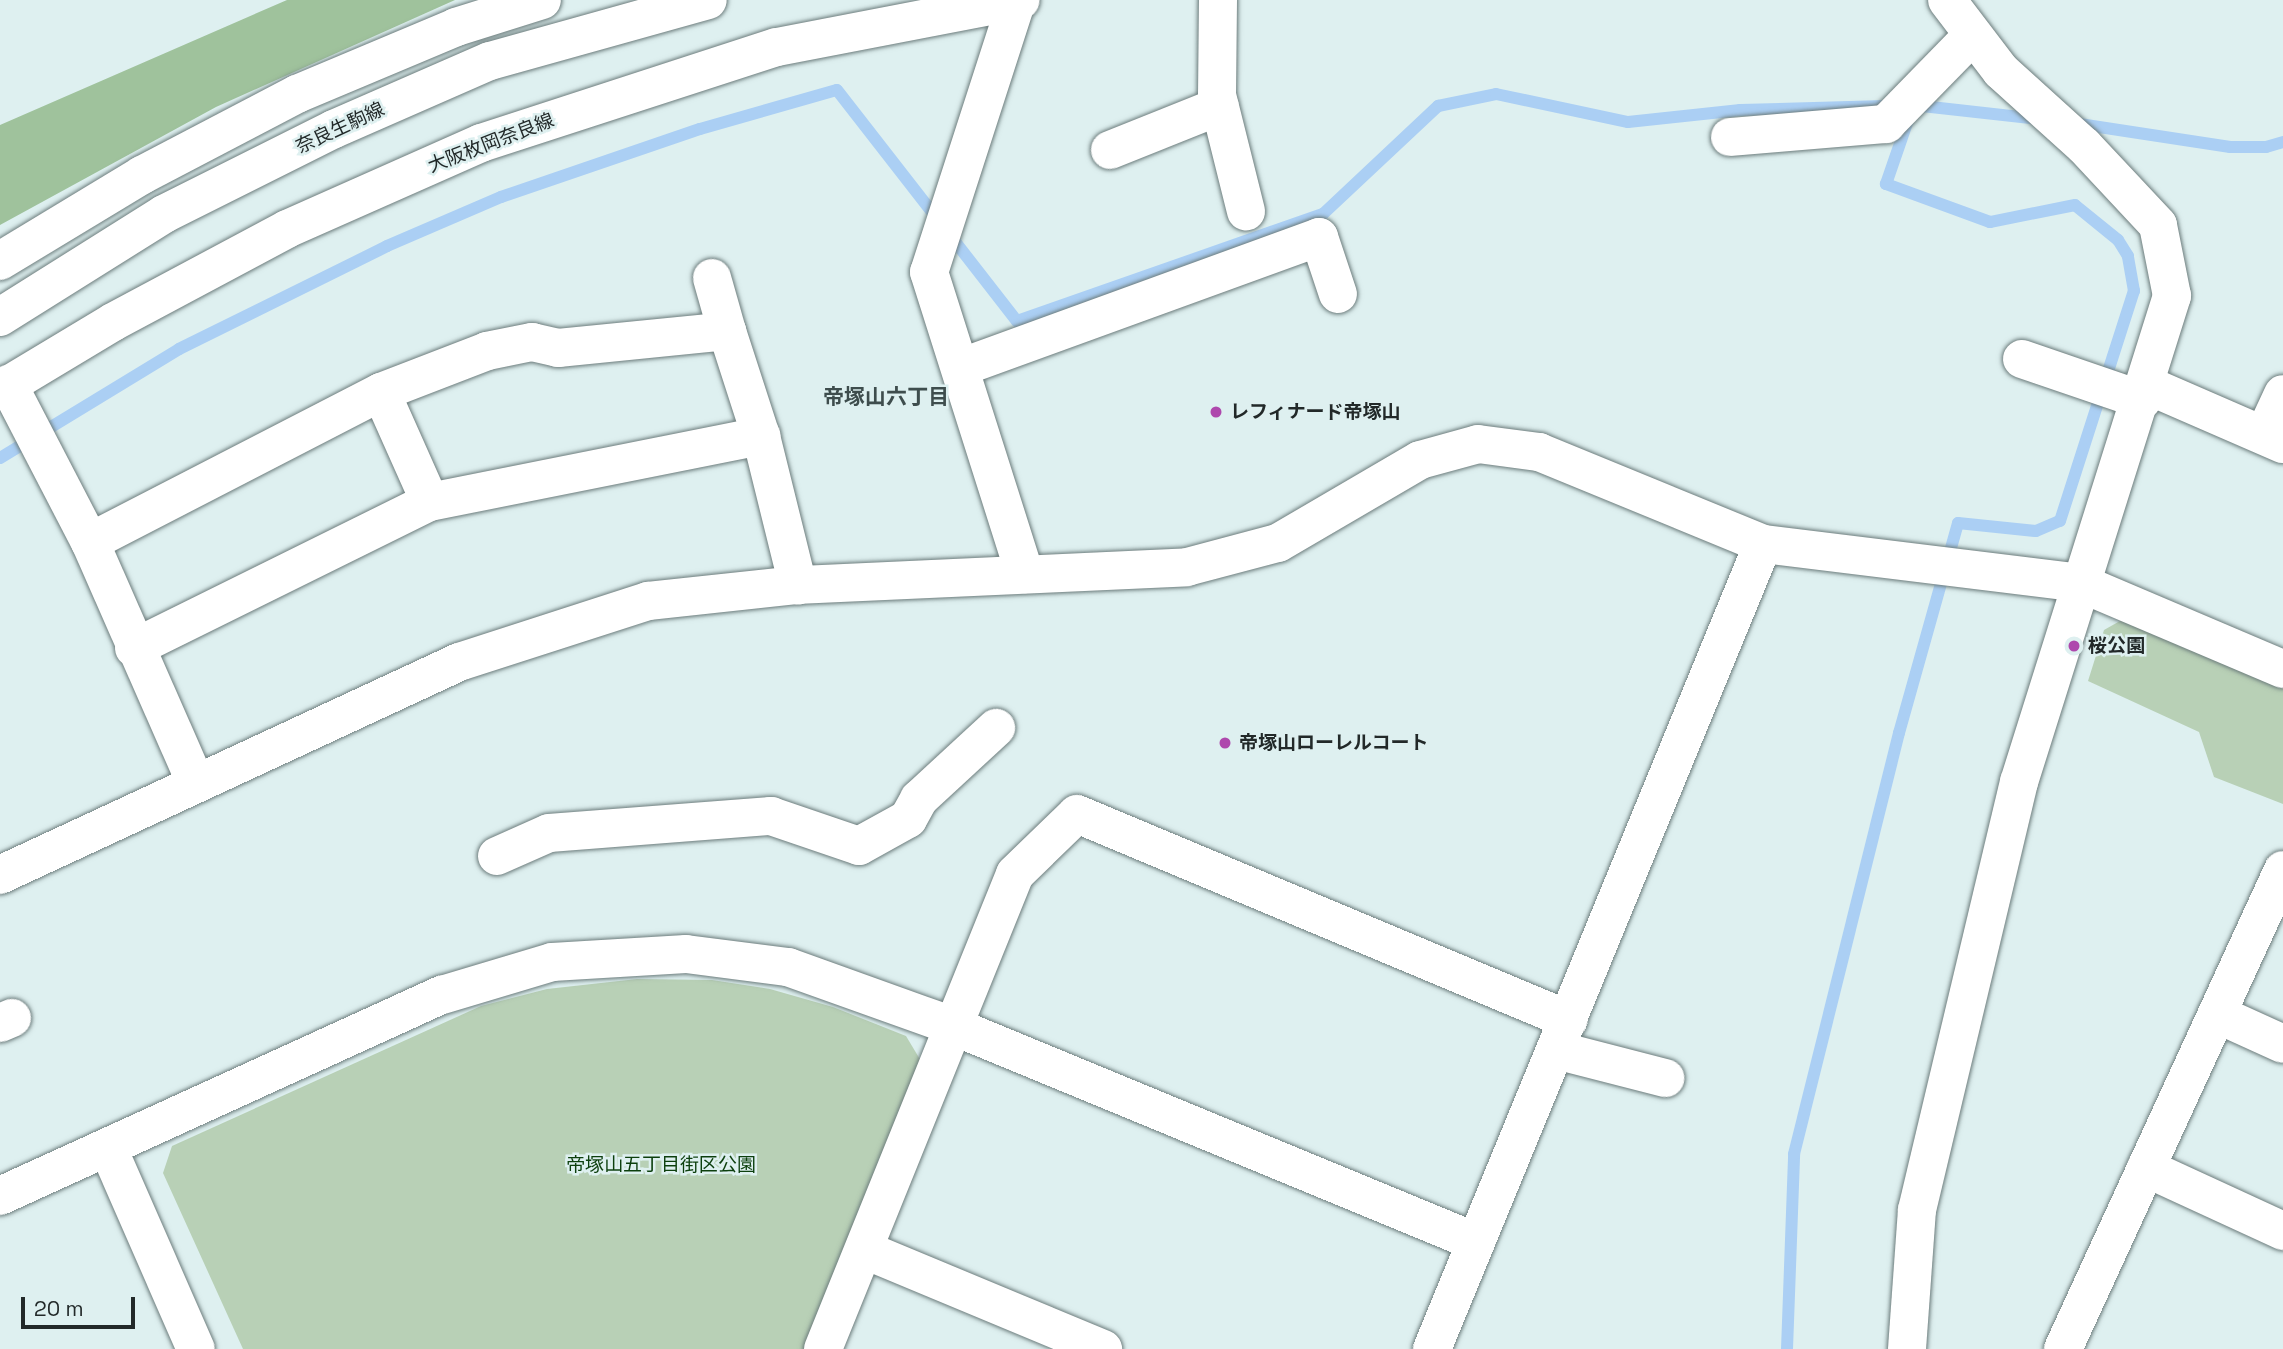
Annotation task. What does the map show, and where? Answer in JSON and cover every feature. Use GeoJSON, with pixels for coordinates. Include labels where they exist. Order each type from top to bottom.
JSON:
{"type":"FeatureCollection","features":[{"type":"Feature","properties":{"kind":"street"},"geometry":{"type":"LineString","coordinates":[[0,261],[142,175],[297,94],[456,27],[542,0]]}},
{"type":"Feature","properties":{"kind":"street","name":"奈良生駒線"},"geometry":{"type":"LineString","coordinates":[[0,317],[164,214],[334,129],[490,61],[708,0]]}},
{"type":"Feature","properties":{"kind":"street"},"geometry":{"type":"LineString","coordinates":[[1019,0],[929,272],[962,367],[1025,574]]}},
{"type":"Feature","properties":{"kind":"street","name":"大阪枚岡奈良線"},"geometry":{"type":"LineString","coordinates":[[4,387],[287,229],[481,143],[777,47],[1019,0]]}},
{"type":"Feature","properties":{"kind":"street"},"geometry":{"type":"LineString","coordinates":[[1218,0],[1220,106],[1246,211]]}},
{"type":"Feature","properties":{"kind":"street"},"geometry":{"type":"LineString","coordinates":[[1908,1349],[1917,1210],[2020,782],[2080,583],[2144,393],[2172,296],[2158,225],[2084,146],[2021,92],[1972,36],[1947,0]]}},
{"type":"Feature","properties":{"kind":"street"},"geometry":{"type":"LineString","coordinates":[[1730,137],[1886,124],[1972,36]]}},
{"type":"Feature","properties":{"kind":"street"},"geometry":{"type":"LineString","coordinates":[[1110,150],[1220,106]]}},
{"type":"Feature","properties":{"kind":"street"},"geometry":{"type":"LineString","coordinates":[[962,367],[1319,237],[1338,294]]}},
{"type":"Feature","properties":{"kind":"street"},"geometry":{"type":"LineString","coordinates":[[712,278],[761,436],[798,585]]}},
{"type":"Feature","properties":{"kind":"street"},"geometry":{"type":"LineString","coordinates":[[90,542],[381,392],[487,351],[532,342],[558,348],[727,331]]}},
{"type":"Feature","properties":{"kind":"street"},"geometry":{"type":"LineString","coordinates":[[2022,359],[2144,393],[2274,440],[2283,394]]}},
{"type":"Feature","properties":{"kind":"street"},"geometry":{"type":"LineString","coordinates":[[4,387],[90,542],[134,648],[196,783]]}},
{"type":"Feature","properties":{"kind":"street"},"geometry":{"type":"LineString","coordinates":[[381,392],[430,502]]}},
{"type":"Feature","properties":{"kind":"street"},"geometry":{"type":"LineString","coordinates":[[134,648],[430,502],[761,436]]}},
{"type":"Feature","properties":{"kind":"street"},"geometry":{"type":"LineString","coordinates":[[0,875],[459,662],[648,601],[798,585],[1187,567],[1278,543],[1420,460],[1478,443],[1539,452],[1763,544],[2080,583],[2283,669]]}},
{"type":"Feature","properties":{"kind":"street"},"geometry":{"type":"LineString","coordinates":[[1432,1349],[1763,544]]}},
{"type":"Feature","properties":{"kind":"street"},"geometry":{"type":"LineString","coordinates":[[497,856],[549,833],[771,816],[859,846],[908,818],[919,799],[996,729]]}},
{"type":"Feature","properties":{"kind":"street"},"geometry":{"type":"LineString","coordinates":[[823,1349],[1015,874],[1077,814],[1563,1035],[1665,1078]]}},
{"type":"Feature","properties":{"kind":"street"},"geometry":{"type":"LineString","coordinates":[[2064,1349],[2283,870]]}},
{"type":"Feature","properties":{"kind":"street"},"geometry":{"type":"LineString","coordinates":[[0,1196],[442,995],[552,962],[686,954],[788,967],[953,1026],[1476,1242]]}},
{"type":"Feature","properties":{"kind":"street"},"geometry":{"type":"LineString","coordinates":[[2217,1014],[2283,1044]]}},
{"type":"Feature","properties":{"kind":"street"},"geometry":{"type":"LineString","coordinates":[[107,1148],[197,1349]]}},
{"type":"Feature","properties":{"kind":"street"},"geometry":{"type":"LineString","coordinates":[[2146,1168],[2283,1231]]}},
{"type":"Feature","properties":{"kind":"street"},"geometry":{"type":"LineString","coordinates":[[865,1250],[1103,1349]]}},
{"type":"Feature","properties":{"kind":"green space"},"geometry":{"type":"Polygon","coordinates":[[[287,0],[455,0],[216,107],[0,225],[0,125],[287,0]]]}},
{"type":"Feature","properties":{"kind":"green space"},"geometry":{"type":"Polygon","coordinates":[[[2127,617],[2283,688],[2283,804],[2214,777],[2199,732],[2088,681],[2104,630],[2127,617]]]}},
{"type":"Feature","properties":{"kind":"green space","name":"帝塚山五丁目街区公園"},"geometry":{"type":"Polygon","coordinates":[[[637,979],[712,980],[770,989],[833,1007],[906,1036],[921,1061],[804,1349],[243,1349],[163,1173],[172,1146],[481,1006],[547,989],[637,979]]]}},
{"type":"Feature","properties":{"kind":"waterway"},"geometry":{"type":"LineString","coordinates":[[0,458],[179,349],[387,246],[501,197],[700,129],[837,90],[1017,321],[1323,214],[1438,106],[1496,94],[1628,122],[1740,110],[1885,106]]}},
{"type":"Feature","properties":{"kind":"waterway"},"geometry":{"type":"LineString","coordinates":[[1913,105],[2038,119]]}},
{"type":"Feature","properties":{"kind":"waterway"},"geometry":{"type":"LineString","coordinates":[[1787,1349],[1794,1154],[1899,733],[1958,523],[2036,531],[2060,521],[2134,291],[2128,256],[2118,240],[2075,205],[1990,222],[1886,184],[1908,120]]}},
{"type":"Feature","properties":{"kind":"waterway"},"geometry":{"type":"LineString","coordinates":[[2073,123],[2230,147],[2266,147],[2283,142]]}},
{"type":"Feature","properties":{"kind":"place","name":"レフィナード帝塚山"},"geometry":{"type":"Point","coordinates":[1216,412]}},
{"type":"Feature","properties":{"kind":"place","name":"桜公園"},"geometry":{"type":"Point","coordinates":[2074,646]}},
{"type":"Feature","properties":{"kind":"place","name":"帝塚山ローレルコート"},"geometry":{"type":"Point","coordinates":[1225,743]}},
{"type":"Feature","properties":{"kind":"district","name":"帝塚山六丁目"},"geometry":{"type":"Point","coordinates":[886,397]}}]}
